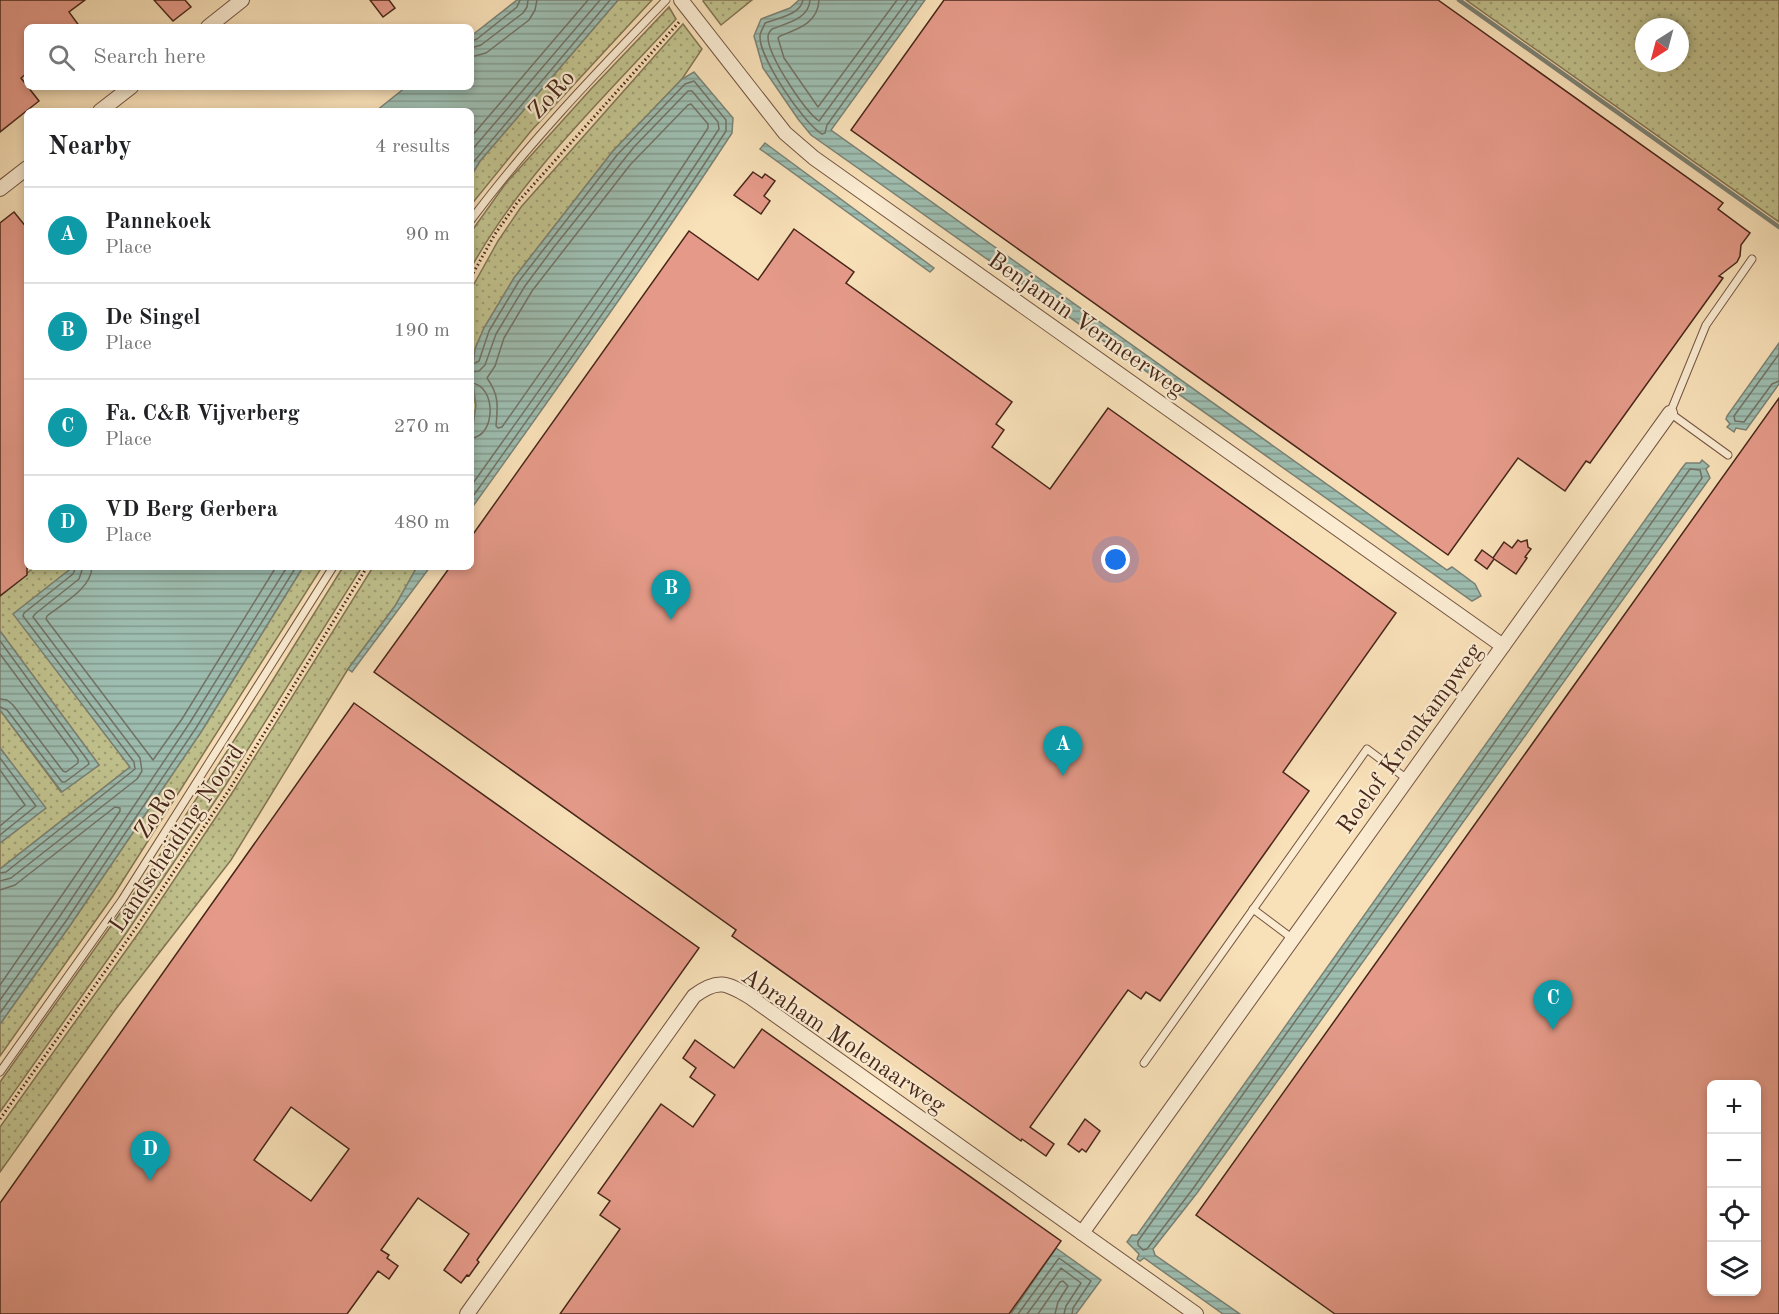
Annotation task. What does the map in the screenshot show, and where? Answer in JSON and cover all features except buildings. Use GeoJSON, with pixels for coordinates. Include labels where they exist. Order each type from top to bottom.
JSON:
{"type":"FeatureCollection","features":[{"type":"Feature","properties":{"kind":"street"},"geometry":{"type":"LineString","coordinates":[[212,24],[242,0]]}},
{"type":"Feature","properties":{"kind":"street","name":"Benjamin Vermeerweg"},"geometry":{"type":"LineString","coordinates":[[685,6],[785,133],[814,158],[1503,646]]}},
{"type":"Feature","properties":{"kind":"street"},"geometry":{"type":"LineString","coordinates":[[104,108],[127,90]]}},
{"type":"Feature","properties":{"kind":"street"},"geometry":{"type":"LineString","coordinates":[[0,189],[24,170]]}},
{"type":"Feature","properties":{"kind":"street","name":"Roelof Kromkampweg"},"geometry":{"type":"LineString","coordinates":[[1082,1233],[1670,413]]}},
{"type":"Feature","properties":{"kind":"street","name":"Abraham Molenaarweg"},"geometry":{"type":"LineString","coordinates":[[467,1314],[694,996],[709,985],[723,984],[750,997],[1196,1314]]}},
{"type":"Feature","properties":{"kind":"lane","name":"ZoRo"},"geometry":{"type":"LineString","coordinates":[[474,216],[528,149],[666,0]]}},
{"type":"Feature","properties":{"kind":"lane","name":"Roelof Kromkampweg"},"geometry":{"type":"LineString","coordinates":[[1670,413],[1706,325],[1752,259]]}},
{"type":"Feature","properties":{"kind":"lane"},"geometry":{"type":"LineString","coordinates":[[1670,413],[1728,455]]}},
{"type":"Feature","properties":{"kind":"lane","name":"ZoRo"},"geometry":{"type":"LineString","coordinates":[[0,1072],[122,900],[331,570]]}},
{"type":"Feature","properties":{"kind":"lane"},"geometry":{"type":"LineString","coordinates":[[1144,1063],[1366,749],[1407,779]]}},
{"type":"Feature","properties":{"kind":"lane"},"geometry":{"type":"LineString","coordinates":[[1253,909],[1293,939]]}},
{"type":"Feature","properties":{"kind":"path"},"geometry":{"type":"LineString","coordinates":[[474,272],[495,234],[517,203],[685,6]]}},
{"type":"Feature","properties":{"kind":"path","name":"Landscheiding Noord"},"geometry":{"type":"LineString","coordinates":[[0,1119],[138,925],[231,787],[365,570]]}},
{"type":"Feature","properties":{"kind":"green space"},"geometry":{"type":"Polygon","coordinates":[[[618,0],[652,0],[531,131],[474,201],[474,171],[480,161],[618,0]]]}},
{"type":"Feature","properties":{"kind":"green space"},"geometry":{"type":"Polygon","coordinates":[[[704,0],[752,0],[721,25],[704,0]]]}},
{"type":"Feature","properties":{"kind":"green space"},"geometry":{"type":"Polygon","coordinates":[[[1466,0],[1779,0],[1779,222],[1466,0]]]}},
{"type":"Feature","properties":{"kind":"green space"},"geometry":{"type":"Polygon","coordinates":[[[669,7],[676,19],[540,169],[515,201],[474,263],[474,228],[506,183],[669,7]]]}},
{"type":"Feature","properties":{"kind":"green space"},"geometry":{"type":"Polygon","coordinates":[[[683,24],[702,49],[682,79],[613,151],[514,278],[484,328],[475,349],[474,372],[474,284],[498,241],[521,207],[683,24]]]}},
{"type":"Feature","properties":{"kind":"green space"},"geometry":{"type":"Polygon","coordinates":[[[31,570],[69,570],[14,614],[130,767],[0,869],[0,843],[45,808],[0,748],[0,710],[61,792],[99,765],[0,631],[0,594],[31,570]]]}},
{"type":"Feature","properties":{"kind":"green space"},"geometry":{"type":"Polygon","coordinates":[[[301,570],[320,570],[113,896],[0,1056],[0,1024],[201,732],[301,570]]]}},
{"type":"Feature","properties":{"kind":"green space"},"geometry":{"type":"Polygon","coordinates":[[[341,570],[360,570],[225,786],[127,932],[0,1112],[0,1082],[145,878],[341,570]]]}},
{"type":"Feature","properties":{"kind":"green space"},"geometry":{"type":"Polygon","coordinates":[[[371,570],[415,570],[395,606],[348,669],[231,860],[115,1010],[0,1172],[0,1127],[142,928],[234,790],[371,570]]]}},
{"type":"Feature","properties":{"kind":"water"},"geometry":{"type":"Polygon","coordinates":[[[517,0],[618,0],[480,161],[474,171],[474,108],[380,108],[402,90],[474,90],[474,34],[517,0]]]}},
{"type":"Feature","properties":{"kind":"water"},"geometry":{"type":"Polygon","coordinates":[[[799,0],[925,0],[831,130],[1447,570],[1452,567],[1475,584],[1481,596],[1472,601],[811,135],[763,68],[754,36],[761,19],[790,8],[799,0]]]}},
{"type":"Feature","properties":{"kind":"water"},"geometry":{"type":"Polygon","coordinates":[[[694,72],[733,118],[732,133],[474,505],[476,405],[474,358],[475,349],[484,328],[514,278],[613,151],[682,79],[694,72]]]}},
{"type":"Feature","properties":{"kind":"water"},"geometry":{"type":"Polygon","coordinates":[[[765,143],[934,268],[930,272],[760,149],[765,143]]]}},
{"type":"Feature","properties":{"kind":"water"},"geometry":{"type":"Polygon","coordinates":[[[1779,343],[1779,384],[1746,430],[1736,428],[1734,432],[1727,427],[1730,424],[1726,419],[1727,416],[1779,343]]]}},
{"type":"Feature","properties":{"kind":"water"},"geometry":{"type":"Polygon","coordinates":[[[1702,460],[1709,466],[1706,469],[1710,478],[1197,1193],[1153,1249],[1155,1255],[1240,1314],[1223,1314],[1144,1258],[1140,1261],[1137,1259],[1139,1254],[1127,1242],[1132,1235],[1137,1235],[1682,468],[1686,463],[1700,463],[1702,460]]]}},
{"type":"Feature","properties":{"kind":"water"},"geometry":{"type":"Polygon","coordinates":[[[69,570],[301,570],[201,732],[0,1024],[0,869],[130,767],[13,614],[69,570]]]}},
{"type":"Feature","properties":{"kind":"water"},"geometry":{"type":"Polygon","coordinates":[[[415,570],[428,570],[352,672],[348,669],[395,606],[415,570]]]}},
{"type":"Feature","properties":{"kind":"water"},"geometry":{"type":"Polygon","coordinates":[[[0,631],[99,765],[62,792],[0,710],[0,631]]]}},
{"type":"Feature","properties":{"kind":"water"},"geometry":{"type":"Polygon","coordinates":[[[0,748],[46,808],[0,843],[0,748]]]}},
{"type":"Feature","properties":{"kind":"water"},"geometry":{"type":"Polygon","coordinates":[[[1056,1248],[1101,1280],[1076,1314],[1011,1314],[1056,1248]]]}},
{"type":"Feature","properties":{"kind":"waterway"},"geometry":{"type":"LineString","coordinates":[[1459,0],[1779,227]]}},
{"type":"Feature","properties":{"kind":"place","name":"De Singel"},"geometry":{"type":"Point","coordinates":[671,620]}},
{"type":"Feature","properties":{"kind":"place","name":"Pannekoek"},"geometry":{"type":"Point","coordinates":[1063,776]}},
{"type":"Feature","properties":{"kind":"place","name":"Fa. C&R Vijverberg"},"geometry":{"type":"Point","coordinates":[1553,1030]}},
{"type":"Feature","properties":{"kind":"place","name":"VD Berg Gerbera"},"geometry":{"type":"Point","coordinates":[150,1181]}}]}
